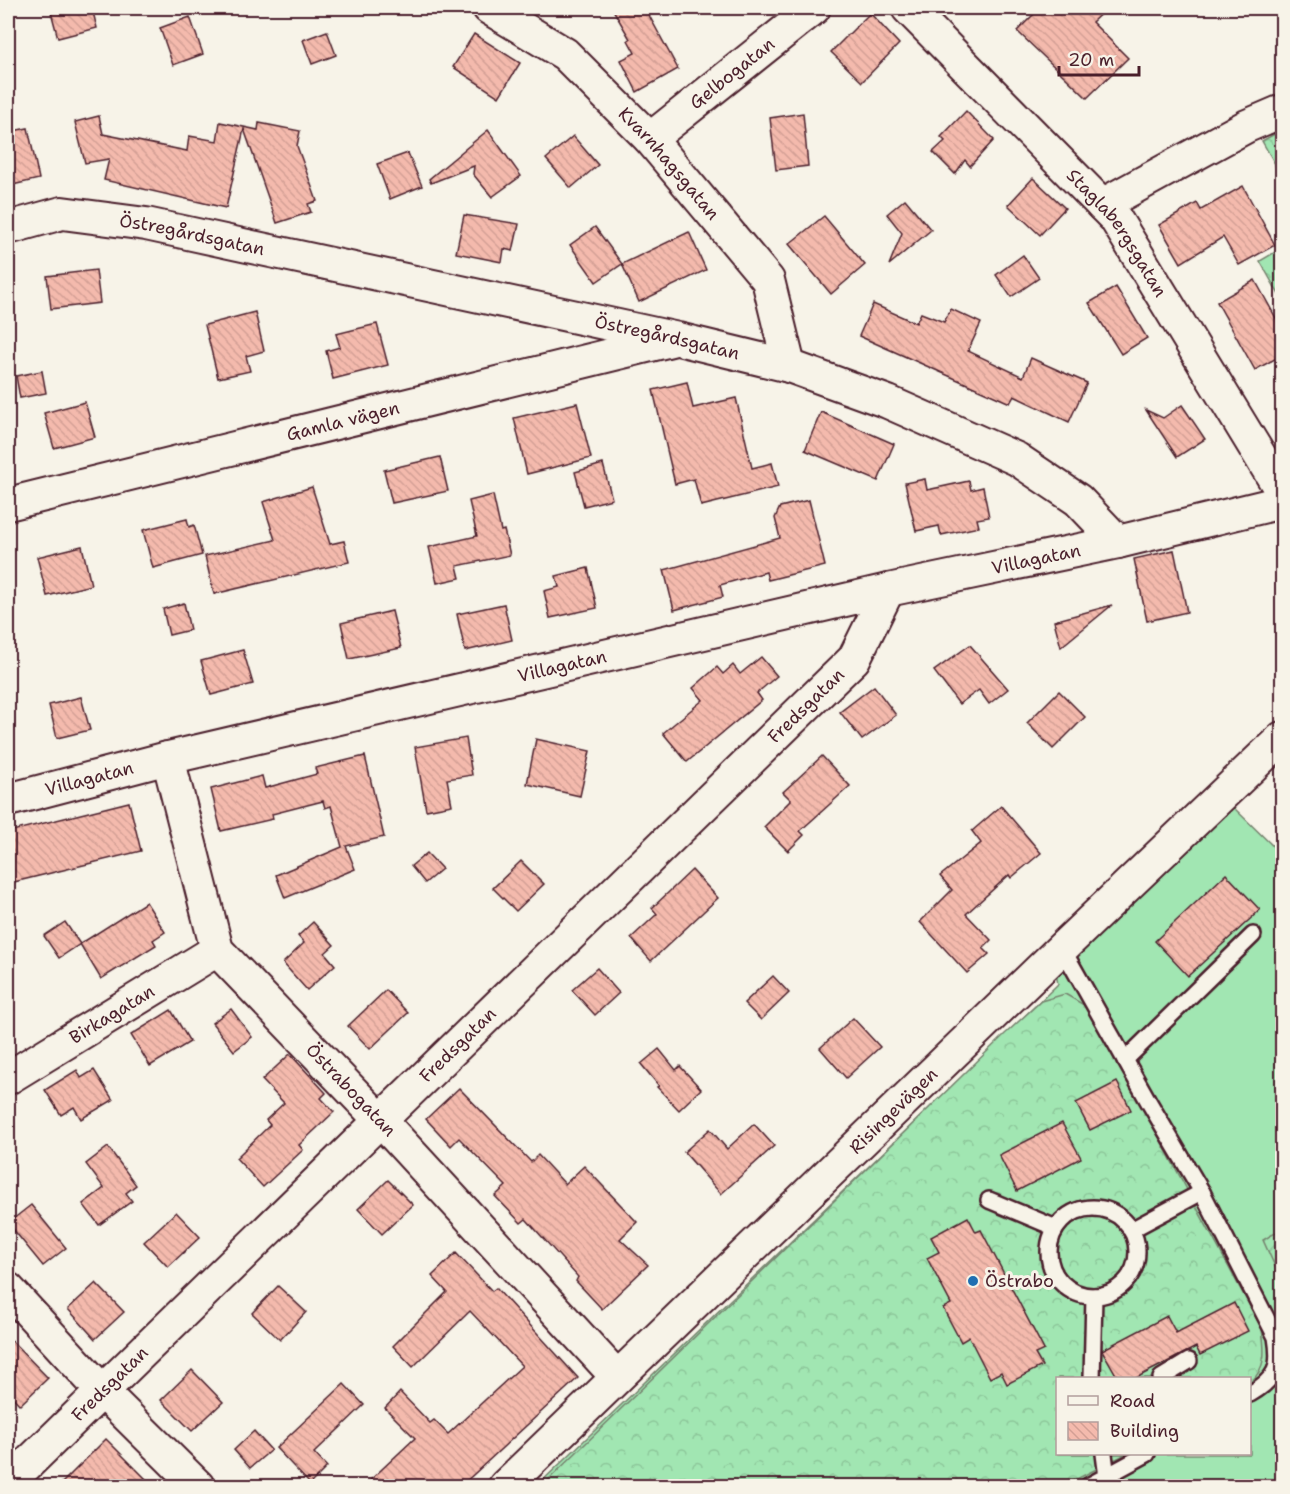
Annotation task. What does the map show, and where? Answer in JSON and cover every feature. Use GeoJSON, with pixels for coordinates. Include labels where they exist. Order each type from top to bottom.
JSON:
{"type":"FeatureCollection","features":[{"type":"Feature","properties":{"kind":"street","name":"Kvarnhagsgatan"},"geometry":{"type":"LineString","coordinates":[[489,8],[565,54],[650,138],[768,280],[789,366]]}},
{"type":"Feature","properties":{"kind":"street","name":"Gelbogatan"},"geometry":{"type":"LineString","coordinates":[[650,138],[814,8]]}},
{"type":"Feature","properties":{"kind":"street","name":"Staglabergsgatan"},"geometry":{"type":"LineString","coordinates":[[908,8],[1115,218],[1282,492]]}},
{"type":"Feature","properties":{"kind":"street"},"geometry":{"type":"LineString","coordinates":[[1102,205],[1247,126],[1282,111]]}},
{"type":"Feature","properties":{"kind":"street","name":"Östregårdsgatan"},"geometry":{"type":"LineString","coordinates":[[8,228],[62,213],[146,224],[678,339],[789,366],[888,402],[1017,459],[1078,500],[1118,542]]}},
{"type":"Feature","properties":{"kind":"street","name":"Gamla vägen"},"geometry":{"type":"LineString","coordinates":[[8,504],[678,339]]}},
{"type":"Feature","properties":{"kind":"street"},"geometry":{"type":"LineString","coordinates":[[1118,542],[1282,502]]}},
{"type":"Feature","properties":{"kind":"street","name":"Villagatan"},"geometry":{"type":"LineString","coordinates":[[8,800],[168,758],[888,590],[1118,542]]}},
{"type":"Feature","properties":{"kind":"street","name":"Fredsgatan"},"geometry":{"type":"LineString","coordinates":[[8,1483],[854,660],[888,590]]}},
{"type":"Feature","properties":{"kind":"street","name":"Risingevägen"},"geometry":{"type":"LineString","coordinates":[[505,1486],[1282,738]]}},
{"type":"Feature","properties":{"kind":"street","name":"Östrabogatan"},"geometry":{"type":"LineString","coordinates":[[168,758],[217,950],[381,1121],[617,1377]]}},
{"type":"Feature","properties":{"kind":"street","name":"Birkagatan"},"geometry":{"type":"LineString","coordinates":[[8,1078],[217,950]]}},
{"type":"Feature","properties":{"kind":"street"},"geometry":{"type":"LineString","coordinates":[[8,1289],[102,1391],[198,1486]]}},
{"type":"Feature","properties":{"kind":"lane"},"geometry":{"type":"LineString","coordinates":[[1125,1060],[1252,935]]}},
{"type":"Feature","properties":{"kind":"lane"},"geometry":{"type":"LineString","coordinates":[[1062,948],[1202,1192],[1276,1337],[1280,1359],[1271,1378],[1251,1393]]}},
{"type":"Feature","properties":{"kind":"lane"},"geometry":{"type":"LineString","coordinates":[[1131,1230],[1202,1192]]}},
{"type":"Feature","properties":{"kind":"lane"},"geometry":{"type":"LineString","coordinates":[[988,1200],[1056,1228]]}},
{"type":"Feature","properties":{"kind":"lane"},"geometry":{"type":"LineString","coordinates":[[1088,1208],[1113,1213],[1123,1220],[1135,1240],[1137,1251],[1134,1268],[1130,1275],[1114,1291],[1094,1296],[1081,1294],[1064,1286],[1053,1270],[1049,1258],[1050,1244],[1056,1228],[1071,1214],[1088,1208]]}},
{"type":"Feature","properties":{"kind":"lane"},"geometry":{"type":"LineString","coordinates":[[1092,1377],[1094,1296]]}},
{"type":"Feature","properties":{"kind":"lane"},"geometry":{"type":"LineString","coordinates":[[1163,1377],[1190,1362]]}},
{"type":"Feature","properties":{"kind":"lane"},"geometry":{"type":"LineString","coordinates":[[1104,1455],[1107,1477]]}},
{"type":"Feature","properties":{"kind":"lane"},"geometry":{"type":"LineString","coordinates":[[1088,1486],[1145,1455]]}},
{"type":"Feature","properties":{"kind":"green space"},"geometry":{"type":"Polygon","coordinates":[[[1282,130],[1282,203],[1275,164],[1262,141],[1282,130]]]}},
{"type":"Feature","properties":{"kind":"green space"},"geometry":{"type":"Polygon","coordinates":[[[1282,248],[1282,300],[1260,261],[1282,248]]]}},
{"type":"Feature","properties":{"kind":"green space"},"geometry":{"type":"Polygon","coordinates":[[[1232,806],[1282,855],[1282,1486],[537,1486],[1058,984],[1056,974],[1232,806]]]}},
{"type":"Feature","properties":{"kind":"green space"},"geometry":{"type":"Polygon","coordinates":[[[1065,994],[1084,1005],[1120,1065],[1262,1329],[1264,1358],[1256,1377],[1251,1382],[1251,1377],[1056,1377],[1056,1455],[1124,1455],[1063,1486],[542,1486],[1005,1034],[1041,1001],[1065,994]]]}},
{"type":"Feature","properties":{"kind":"green space"},"geometry":{"type":"Polygon","coordinates":[[[1282,1229],[1282,1282],[1263,1240],[1282,1229]]]}},
{"type":"Feature","properties":{"kind":"building"},"geometry":{"type":"Polygon","coordinates":[[[50,8],[92,8],[97,28],[58,38],[50,8]]]}},
{"type":"Feature","properties":{"kind":"building"},"geometry":{"type":"Polygon","coordinates":[[[612,8],[645,8],[678,69],[637,92],[621,60],[635,53],[628,40],[630,39],[612,8]]]}},
{"type":"Feature","properties":{"kind":"building"},"geometry":{"type":"Polygon","coordinates":[[[1040,8],[1107,8],[1092,22],[1128,58],[1087,98],[1017,31],[1040,8]]]}},
{"type":"Feature","properties":{"kind":"building"},"geometry":{"type":"Polygon","coordinates":[[[870,13],[899,44],[862,82],[831,52],[870,13]]]}},
{"type":"Feature","properties":{"kind":"building"},"geometry":{"type":"Polygon","coordinates":[[[190,17],[203,54],[173,65],[160,28],[190,17]]]}},
{"type":"Feature","properties":{"kind":"building"},"geometry":{"type":"Polygon","coordinates":[[[327,31],[336,55],[312,64],[303,40],[327,31]]]}},
{"type":"Feature","properties":{"kind":"building"},"geometry":{"type":"Polygon","coordinates":[[[474,34],[520,63],[499,97],[453,67],[474,34]]]}},
{"type":"Feature","properties":{"kind":"building"},"geometry":{"type":"Polygon","coordinates":[[[966,111],[994,140],[970,166],[965,160],[955,174],[933,152],[945,141],[941,137],[966,111]]]}},
{"type":"Feature","properties":{"kind":"building"},"geometry":{"type":"Polygon","coordinates":[[[803,113],[808,166],[776,170],[770,118],[803,113]]]}},
{"type":"Feature","properties":{"kind":"building"},"geometry":{"type":"Polygon","coordinates":[[[99,116],[103,134],[187,151],[189,136],[217,141],[220,122],[258,130],[259,123],[300,131],[297,146],[317,201],[308,204],[311,212],[277,223],[244,129],[226,208],[104,180],[109,159],[85,163],[75,122],[99,116]]]}},
{"type":"Feature","properties":{"kind":"building"},"geometry":{"type":"Polygon","coordinates":[[[28,128],[39,179],[8,186],[8,132],[28,128]]]}},
{"type":"Feature","properties":{"kind":"building"},"geometry":{"type":"Polygon","coordinates":[[[488,130],[521,176],[492,197],[473,174],[474,166],[431,183],[429,179],[488,130]]]}},
{"type":"Feature","properties":{"kind":"building"},"geometry":{"type":"Polygon","coordinates":[[[573,136],[598,165],[571,188],[546,159],[573,136]]]}},
{"type":"Feature","properties":{"kind":"building"},"geometry":{"type":"Polygon","coordinates":[[[408,153],[422,186],[390,199],[377,164],[408,153]]]}},
{"type":"Feature","properties":{"kind":"building"},"geometry":{"type":"Polygon","coordinates":[[[1033,178],[1065,208],[1040,235],[1008,205],[1033,178]]]}},
{"type":"Feature","properties":{"kind":"building"},"geometry":{"type":"Polygon","coordinates":[[[1243,186],[1275,245],[1239,265],[1223,237],[1181,263],[1159,225],[1197,203],[1201,210],[1243,186]]]}},
{"type":"Feature","properties":{"kind":"building"},"geometry":{"type":"Polygon","coordinates":[[[905,199],[931,230],[889,265],[902,233],[887,214],[905,199]]]}},
{"type":"Feature","properties":{"kind":"building"},"geometry":{"type":"Polygon","coordinates":[[[464,215],[519,224],[513,251],[504,249],[502,262],[456,253],[464,215]]]}},
{"type":"Feature","properties":{"kind":"building"},"geometry":{"type":"Polygon","coordinates":[[[824,216],[865,265],[831,294],[789,244],[824,216]]]}},
{"type":"Feature","properties":{"kind":"building"},"geometry":{"type":"Polygon","coordinates":[[[595,227],[622,264],[596,282],[570,245],[595,227]]]}},
{"type":"Feature","properties":{"kind":"building"},"geometry":{"type":"Polygon","coordinates":[[[689,232],[706,270],[639,302],[622,264],[689,232]]]}},
{"type":"Feature","properties":{"kind":"building"},"geometry":{"type":"Polygon","coordinates":[[[1023,255],[1039,278],[1011,297],[996,275],[1023,255]]]}},
{"type":"Feature","properties":{"kind":"building"},"geometry":{"type":"Polygon","coordinates":[[[96,270],[100,303],[51,309],[47,276],[96,270]]]}},
{"type":"Feature","properties":{"kind":"building"},"geometry":{"type":"Polygon","coordinates":[[[1255,280],[1282,329],[1282,355],[1255,370],[1217,302],[1255,280]]]}},
{"type":"Feature","properties":{"kind":"building"},"geometry":{"type":"Polygon","coordinates":[[[1116,287],[1147,338],[1121,354],[1089,303],[1116,287]]]}},
{"type":"Feature","properties":{"kind":"building"},"geometry":{"type":"Polygon","coordinates":[[[873,304],[916,323],[921,313],[944,322],[951,309],[981,323],[968,351],[1023,377],[1031,358],[1087,383],[1069,422],[1014,396],[1010,403],[859,336],[873,304]]]}},
{"type":"Feature","properties":{"kind":"building"},"geometry":{"type":"Polygon","coordinates":[[[255,312],[264,351],[246,356],[250,371],[218,378],[205,325],[255,312]]]}},
{"type":"Feature","properties":{"kind":"building"},"geometry":{"type":"Polygon","coordinates":[[[377,324],[388,365],[333,379],[326,351],[340,347],[336,334],[377,324]]]}},
{"type":"Feature","properties":{"kind":"building"},"geometry":{"type":"Polygon","coordinates":[[[42,371],[46,393],[20,398],[16,376],[42,371]]]}},
{"type":"Feature","properties":{"kind":"building"},"geometry":{"type":"Polygon","coordinates":[[[687,382],[693,408],[736,398],[752,468],[772,463],[778,487],[701,506],[694,479],[675,484],[653,390],[687,382]]]}},
{"type":"Feature","properties":{"kind":"building"},"geometry":{"type":"Polygon","coordinates":[[[85,402],[95,437],[54,448],[44,413],[85,402]]]}},
{"type":"Feature","properties":{"kind":"building"},"geometry":{"type":"Polygon","coordinates":[[[577,403],[591,458],[527,474],[514,418],[577,403]]]}},
{"type":"Feature","properties":{"kind":"building"},"geometry":{"type":"Polygon","coordinates":[[[1182,405],[1205,439],[1177,457],[1146,410],[1163,418],[1182,405]]]}},
{"type":"Feature","properties":{"kind":"building"},"geometry":{"type":"Polygon","coordinates":[[[821,412],[894,444],[878,481],[805,450],[821,412]]]}},
{"type":"Feature","properties":{"kind":"building"},"geometry":{"type":"Polygon","coordinates":[[[440,457],[448,491],[392,503],[384,470],[440,457]]]}},
{"type":"Feature","properties":{"kind":"building"},"geometry":{"type":"Polygon","coordinates":[[[603,464],[612,499],[584,506],[575,472],[603,464]]]}},
{"type":"Feature","properties":{"kind":"building"},"geometry":{"type":"Polygon","coordinates":[[[925,479],[927,490],[969,481],[971,490],[983,487],[989,517],[977,519],[979,527],[941,535],[939,526],[916,531],[905,483],[925,479]]]}},
{"type":"Feature","properties":{"kind":"building"},"geometry":{"type":"Polygon","coordinates":[[[312,487],[330,544],[344,541],[349,562],[214,594],[205,556],[275,540],[263,502],[312,487]]]}},
{"type":"Feature","properties":{"kind":"building"},"geometry":{"type":"Polygon","coordinates":[[[493,495],[501,531],[504,530],[510,555],[457,566],[460,578],[437,583],[429,547],[477,536],[469,501],[493,495]]]}},
{"type":"Feature","properties":{"kind":"building"},"geometry":{"type":"Polygon","coordinates":[[[809,500],[825,566],[768,580],[766,572],[720,585],[723,597],[674,610],[664,570],[780,538],[775,518],[780,507],[809,500]]]}},
{"type":"Feature","properties":{"kind":"building"},"geometry":{"type":"Polygon","coordinates":[[[187,519],[189,527],[194,525],[202,555],[153,568],[143,530],[187,519]]]}},
{"type":"Feature","properties":{"kind":"building"},"geometry":{"type":"Polygon","coordinates":[[[82,546],[91,585],[47,596],[37,557],[82,546]]]}},
{"type":"Feature","properties":{"kind":"building"},"geometry":{"type":"Polygon","coordinates":[[[1174,550],[1187,612],[1147,621],[1134,559],[1174,550]]]}},
{"type":"Feature","properties":{"kind":"building"},"geometry":{"type":"Polygon","coordinates":[[[588,568],[597,608],[550,618],[544,591],[559,587],[556,576],[588,568]]]}},
{"type":"Feature","properties":{"kind":"building"},"geometry":{"type":"Polygon","coordinates":[[[184,603],[190,630],[169,635],[163,609],[184,603]]]}},
{"type":"Feature","properties":{"kind":"building"},"geometry":{"type":"Polygon","coordinates":[[[504,604],[512,640],[465,651],[457,614],[504,604]]]}},
{"type":"Feature","properties":{"kind":"building"},"geometry":{"type":"Polygon","coordinates":[[[1112,605],[1061,647],[1054,621],[1112,605]]]}},
{"type":"Feature","properties":{"kind":"building"},"geometry":{"type":"Polygon","coordinates":[[[392,611],[401,648],[349,659],[341,623],[392,611]]]}},
{"type":"Feature","properties":{"kind":"building"},"geometry":{"type":"Polygon","coordinates":[[[970,645],[1008,689],[989,704],[979,690],[959,704],[934,671],[970,645]]]}},
{"type":"Feature","properties":{"kind":"building"},"geometry":{"type":"Polygon","coordinates":[[[243,650],[253,684],[211,695],[201,661],[243,650]]]}},
{"type":"Feature","properties":{"kind":"building"},"geometry":{"type":"Polygon","coordinates":[[[761,657],[777,676],[757,693],[762,700],[687,762],[663,733],[703,700],[693,688],[717,667],[723,674],[733,665],[740,674],[761,657]]]}},
{"type":"Feature","properties":{"kind":"building"},"geometry":{"type":"Polygon","coordinates":[[[874,686],[896,715],[862,740],[840,712],[874,686]]]}},
{"type":"Feature","properties":{"kind":"building"},"geometry":{"type":"Polygon","coordinates":[[[1059,691],[1085,717],[1053,749],[1027,723],[1059,691]]]}},
{"type":"Feature","properties":{"kind":"building"},"geometry":{"type":"Polygon","coordinates":[[[81,697],[90,730],[57,738],[49,705],[81,697]]]}},
{"type":"Feature","properties":{"kind":"building"},"geometry":{"type":"Polygon","coordinates":[[[466,738],[472,775],[447,779],[452,805],[426,810],[415,747],[466,738]]]}},
{"type":"Feature","properties":{"kind":"building"},"geometry":{"type":"Polygon","coordinates":[[[536,739],[590,751],[580,796],[527,784],[536,739]]]}},
{"type":"Feature","properties":{"kind":"building"},"geometry":{"type":"Polygon","coordinates":[[[365,756],[384,837],[346,846],[355,869],[285,898],[276,875],[342,847],[331,806],[325,808],[323,801],[272,814],[273,819],[221,831],[211,789],[262,776],[265,788],[317,774],[315,768],[365,756]]]}},
{"type":"Feature","properties":{"kind":"building"},"geometry":{"type":"Polygon","coordinates":[[[822,756],[850,786],[800,831],[804,835],[788,851],[764,827],[791,800],[783,792],[822,756]]]}},
{"type":"Feature","properties":{"kind":"building"},"geometry":{"type":"Polygon","coordinates":[[[129,802],[141,851],[14,882],[13,877],[8,878],[8,832],[129,802]]]}},
{"type":"Feature","properties":{"kind":"building"},"geometry":{"type":"Polygon","coordinates":[[[1001,806],[1041,853],[1011,878],[1009,875],[966,914],[991,940],[983,948],[989,954],[967,973],[920,922],[952,890],[940,876],[981,843],[972,831],[1001,806]]]}},
{"type":"Feature","properties":{"kind":"building"},"geometry":{"type":"Polygon","coordinates":[[[427,853],[442,869],[425,883],[411,866],[427,853]]]}},
{"type":"Feature","properties":{"kind":"building"},"geometry":{"type":"Polygon","coordinates":[[[521,861],[544,884],[516,911],[493,888],[521,861]]]}},
{"type":"Feature","properties":{"kind":"building"},"geometry":{"type":"Polygon","coordinates":[[[692,870],[718,898],[651,961],[631,938],[657,914],[652,908],[692,870]]]}},
{"type":"Feature","properties":{"kind":"building"},"geometry":{"type":"Polygon","coordinates":[[[1226,874],[1260,910],[1188,976],[1155,941],[1226,874]]]}},
{"type":"Feature","properties":{"kind":"building"},"geometry":{"type":"Polygon","coordinates":[[[146,902],[165,932],[153,940],[156,945],[101,979],[80,944],[146,902]]]}},
{"type":"Feature","properties":{"kind":"building"},"geometry":{"type":"Polygon","coordinates":[[[65,922],[80,944],[59,958],[44,936],[65,922]]]}},
{"type":"Feature","properties":{"kind":"building"},"geometry":{"type":"Polygon","coordinates":[[[313,922],[334,945],[325,953],[335,965],[307,990],[283,963],[304,943],[298,936],[313,922]]]}},
{"type":"Feature","properties":{"kind":"building"},"geometry":{"type":"Polygon","coordinates":[[[597,968],[619,993],[595,1015],[572,990],[597,968]]]}},
{"type":"Feature","properties":{"kind":"building"},"geometry":{"type":"Polygon","coordinates":[[[773,976],[789,993],[761,1020],[744,1003],[773,976]]]}},
{"type":"Feature","properties":{"kind":"building"},"geometry":{"type":"Polygon","coordinates":[[[386,990],[408,1013],[370,1049],[348,1026],[386,990]]]}},
{"type":"Feature","properties":{"kind":"building"},"geometry":{"type":"Polygon","coordinates":[[[231,1009],[252,1037],[234,1051],[212,1023],[231,1009]]]}},
{"type":"Feature","properties":{"kind":"building"},"geometry":{"type":"Polygon","coordinates":[[[171,1010],[190,1042],[150,1066],[131,1035],[171,1010]]]}},
{"type":"Feature","properties":{"kind":"building"},"geometry":{"type":"Polygon","coordinates":[[[853,1018],[880,1047],[846,1078],[820,1048],[853,1018]]]}},
{"type":"Feature","properties":{"kind":"building"},"geometry":{"type":"Polygon","coordinates":[[[659,1049],[676,1070],[680,1066],[701,1089],[679,1110],[657,1087],[659,1086],[641,1064],[659,1049]]]}},
{"type":"Feature","properties":{"kind":"building"},"geometry":{"type":"Polygon","coordinates":[[[290,1054],[326,1093],[321,1098],[334,1112],[299,1145],[303,1150],[263,1187],[236,1158],[270,1125],[266,1120],[284,1103],[262,1080],[290,1054]]]}},
{"type":"Feature","properties":{"kind":"building"},"geometry":{"type":"Polygon","coordinates":[[[77,1070],[81,1078],[94,1070],[113,1100],[81,1119],[74,1107],[61,1115],[45,1090],[77,1070]]]}},
{"type":"Feature","properties":{"kind":"building"},"geometry":{"type":"Polygon","coordinates":[[[1117,1082],[1131,1110],[1090,1130],[1076,1103],[1117,1082]]]}},
{"type":"Feature","properties":{"kind":"building"},"geometry":{"type":"Polygon","coordinates":[[[459,1088],[531,1162],[538,1155],[565,1184],[584,1166],[637,1222],[620,1239],[648,1265],[602,1309],[576,1281],[578,1277],[526,1219],[521,1223],[495,1196],[506,1186],[459,1138],[451,1146],[426,1119],[459,1088]]]}},
{"type":"Feature","properties":{"kind":"building"},"geometry":{"type":"Polygon","coordinates":[[[1062,1123],[1081,1158],[1017,1191],[999,1155],[1062,1123]]]}},
{"type":"Feature","properties":{"kind":"building"},"geometry":{"type":"Polygon","coordinates":[[[754,1124],[774,1146],[721,1194],[684,1152],[710,1129],[727,1149],[754,1124]]]}},
{"type":"Feature","properties":{"kind":"building"},"geometry":{"type":"Polygon","coordinates":[[[108,1147],[136,1185],[126,1193],[132,1201],[99,1225],[83,1204],[104,1188],[86,1164],[108,1147]]]}},
{"type":"Feature","properties":{"kind":"building"},"geometry":{"type":"Polygon","coordinates":[[[388,1180],[413,1205],[382,1234],[358,1209],[388,1180]]]}},
{"type":"Feature","properties":{"kind":"building"},"geometry":{"type":"Polygon","coordinates":[[[31,1205],[66,1248],[43,1266],[8,1223],[31,1205]]]}},
{"type":"Feature","properties":{"kind":"building"},"geometry":{"type":"Polygon","coordinates":[[[176,1212],[200,1237],[168,1267],[144,1242],[176,1212]]]}},
{"type":"Feature","properties":{"kind":"building","name":"Östrabo"},"geometry":{"type":"Polygon","coordinates":[[[968,1217],[976,1232],[981,1230],[1044,1350],[1035,1354],[1042,1366],[1007,1384],[1001,1372],[990,1378],[969,1337],[961,1342],[943,1308],[951,1304],[927,1258],[939,1252],[931,1237],[968,1217]]]}},
{"type":"Feature","properties":{"kind":"building"},"geometry":{"type":"Polygon","coordinates":[[[456,1253],[492,1291],[496,1288],[578,1378],[461,1486],[364,1486],[415,1438],[385,1408],[400,1392],[430,1423],[434,1420],[448,1434],[522,1366],[470,1311],[413,1367],[393,1346],[447,1292],[432,1276],[456,1253]]]}},
{"type":"Feature","properties":{"kind":"building"},"geometry":{"type":"Polygon","coordinates":[[[96,1283],[124,1312],[95,1339],[68,1309],[96,1283]]]}},
{"type":"Feature","properties":{"kind":"building"},"geometry":{"type":"Polygon","coordinates":[[[278,1286],[306,1312],[280,1340],[252,1313],[278,1286]]]}},
{"type":"Feature","properties":{"kind":"building"},"geometry":{"type":"Polygon","coordinates":[[[1234,1303],[1248,1331],[1200,1355],[1196,1347],[1138,1377],[1117,1377],[1102,1350],[1167,1316],[1176,1333],[1234,1303]]]}},
{"type":"Feature","properties":{"kind":"building"},"geometry":{"type":"Polygon","coordinates":[[[8,1337],[48,1378],[20,1405],[8,1392],[8,1337]]]}},
{"type":"Feature","properties":{"kind":"building"},"geometry":{"type":"Polygon","coordinates":[[[192,1370],[223,1402],[192,1431],[161,1400],[192,1370]]]}},
{"type":"Feature","properties":{"kind":"building"},"geometry":{"type":"Polygon","coordinates":[[[344,1384],[364,1405],[314,1453],[327,1467],[310,1484],[276,1448],[344,1384]]]}},
{"type":"Feature","properties":{"kind":"building"},"geometry":{"type":"Polygon","coordinates":[[[254,1431],[271,1450],[250,1468],[234,1450],[254,1431]]]}},
{"type":"Feature","properties":{"kind":"building"},"geometry":{"type":"Polygon","coordinates":[[[106,1439],[153,1486],[59,1486],[106,1439]]]}},
{"type":"Feature","properties":{"kind":"place","name":"Östrabo"},"geometry":{"type":"Point","coordinates":[973,1281]}}]}
